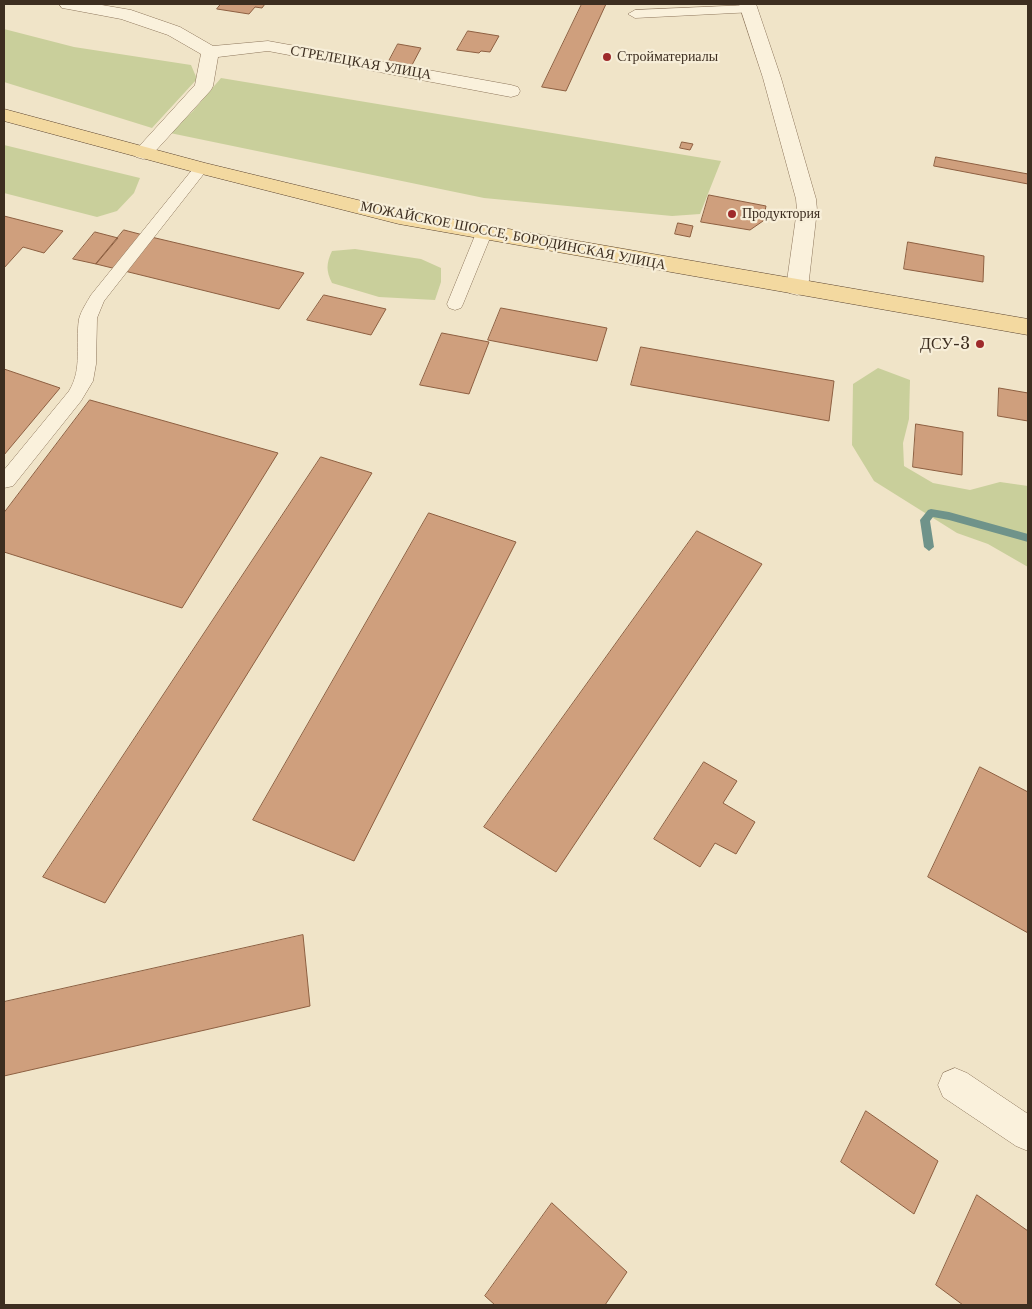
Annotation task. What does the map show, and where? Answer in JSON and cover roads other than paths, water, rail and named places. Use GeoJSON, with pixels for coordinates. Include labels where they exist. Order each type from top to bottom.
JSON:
{"type":"FeatureCollection","features":[{"type":"Feature","properties":{"kind":"main road","name":"МОЖАЙСКОЕ ШОССЕ, БОРОДИНСКАЯ УЛИЦА"},"geometry":{"type":"LineString","coordinates":[[4,115],[370,211],[484,233],[1028,327]]}},
{"type":"Feature","properties":{"kind":"street"},"geometry":{"type":"LineString","coordinates":[[68,4],[125,14],[174,31],[210,52],[204,86],[143,153]]}},
{"type":"Feature","properties":{"kind":"street"},"geometry":{"type":"LineString","coordinates":[[748,7],[772,78],[806,199],[807,210],[797,288]]}},
{"type":"Feature","properties":{"kind":"street","name":"СТРЕЛЕЦКАЯ УЛИЦА"},"geometry":{"type":"LineString","coordinates":[[210,52],[268,46],[511,91]]}},
{"type":"Feature","properties":{"kind":"street"},"geometry":{"type":"LineString","coordinates":[[955,1085],[1028,1134]]}},
{"type":"Feature","properties":{"kind":"lane"},"geometry":{"type":"LineString","coordinates":[[635,14],[748,7]]}},
{"type":"Feature","properties":{"kind":"lane"},"geometry":{"type":"LineString","coordinates":[[6,480],[75,396],[84,381],[87,364],[88,318],[97,299],[201,168]]}},
{"type":"Feature","properties":{"kind":"lane"},"geometry":{"type":"LineString","coordinates":[[455,304],[484,233]]}},
{"type":"Feature","properties":{"kind":"waterway"},"geometry":{"type":"LineString","coordinates":[[929,547],[925,520],[931,513],[949,516],[1028,538]]}},
{"type":"Feature","properties":{"kind":"place","name":"Стройматериалы"},"geometry":{"type":"Point","coordinates":[607,57]}},
{"type":"Feature","properties":{"kind":"place","name":"Продуктория"},"geometry":{"type":"Point","coordinates":[732,214]}},
{"type":"Feature","properties":{"kind":"place","name":"ДСУ-3"},"geometry":{"type":"Point","coordinates":[980,344]}}]}
